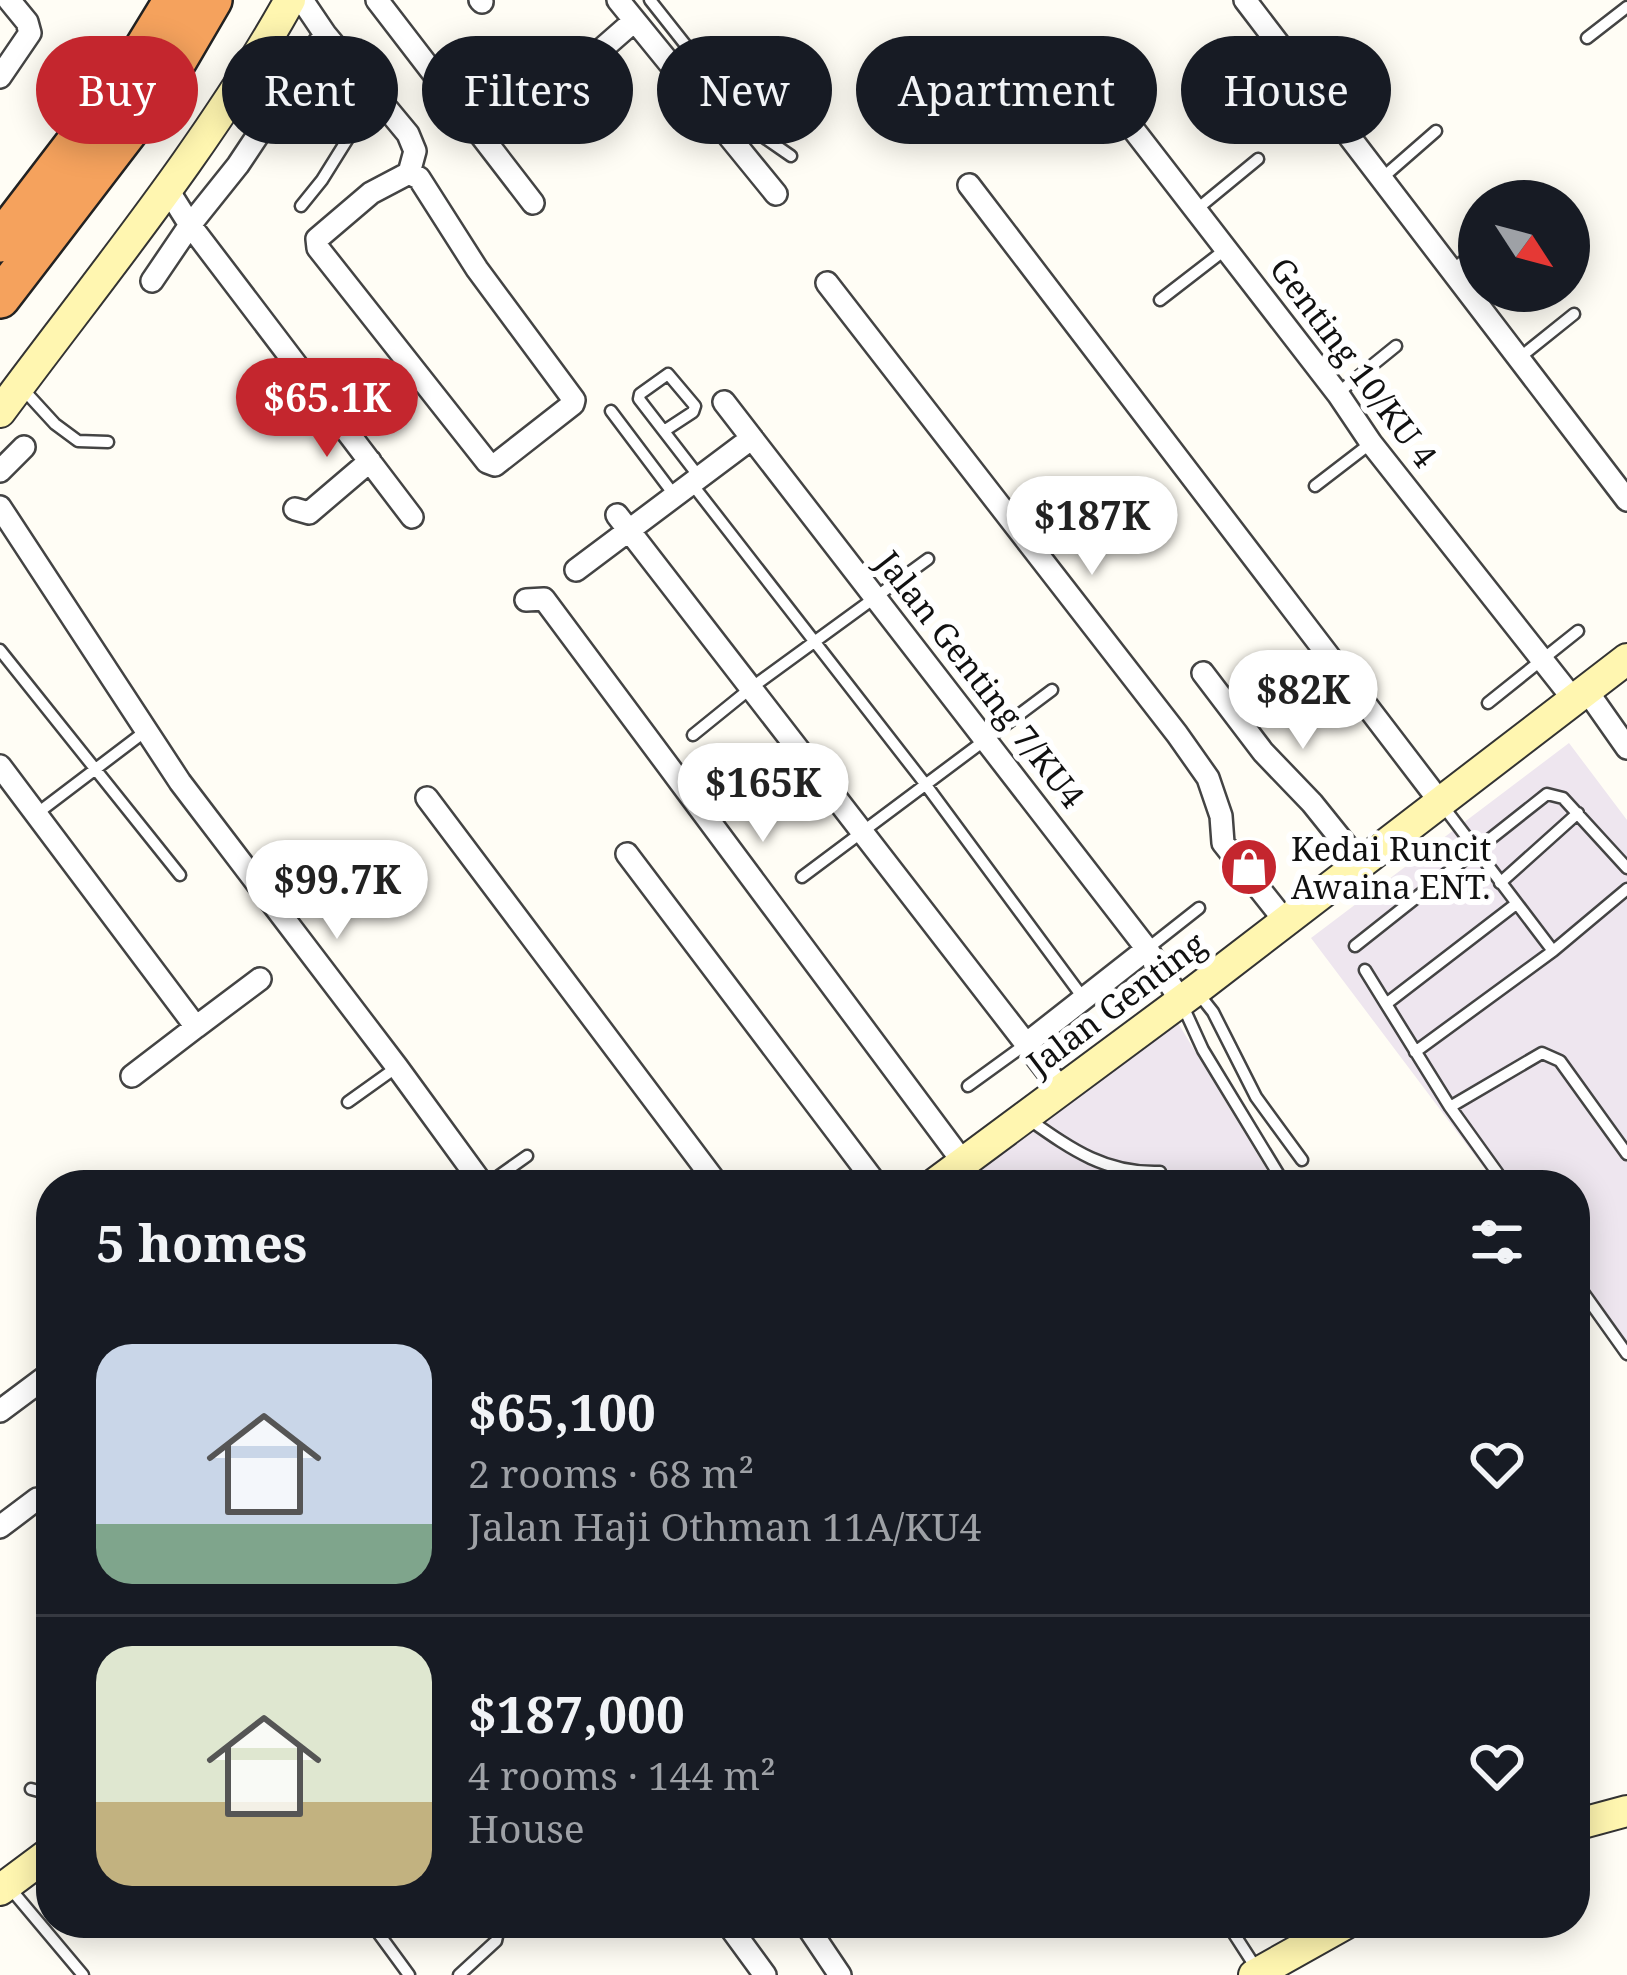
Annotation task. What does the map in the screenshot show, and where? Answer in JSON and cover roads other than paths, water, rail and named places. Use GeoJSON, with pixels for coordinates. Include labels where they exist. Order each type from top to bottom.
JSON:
{"type":"FeatureCollection","features":[{"type":"Feature","properties":{"kind":"highway"},"geometry":{"type":"LineString","coordinates":[[0,242],[130,72],[174,0]]}},
{"type":"Feature","properties":{"kind":"highway"},"geometry":{"type":"LineString","coordinates":[[0,298],[160,89],[212,0]]}},
{"type":"Feature","properties":{"kind":"street"},"geometry":{"type":"LineString","coordinates":[[0,77],[30,33],[9,0]]}},
{"type":"Feature","properties":{"kind":"street"},"geometry":{"type":"LineString","coordinates":[[0,412],[168,190],[258,58],[290,0]]}},
{"type":"Feature","properties":{"kind":"street"},"geometry":{"type":"LineString","coordinates":[[152,281],[326,34],[302,0]]}},
{"type":"Feature","properties":{"kind":"street"},"geometry":{"type":"LineString","coordinates":[[377,0],[533,203]]}},
{"type":"Feature","properties":{"kind":"street"},"geometry":{"type":"LineString","coordinates":[[618,0],[776,194]]}},
{"type":"Feature","properties":{"kind":"street"},"geometry":{"type":"LineString","coordinates":[[1245,0],[1627,500]]}},
{"type":"Feature","properties":{"kind":"street"},"geometry":{"type":"LineString","coordinates":[[617,36],[634,21]]}},
{"type":"Feature","properties":{"kind":"street"},"geometry":{"type":"LineString","coordinates":[[398,122],[415,151],[410,173]]}},
{"type":"Feature","properties":{"kind":"street","name":"Genting 10/KU 4"},"geometry":{"type":"LineString","coordinates":[[1145,144],[1542,658],[1627,748]]}},
{"type":"Feature","properties":{"kind":"street"},"geometry":{"type":"LineString","coordinates":[[410,173],[419,178],[477,269],[574,400],[495,465],[487,462],[318,248],[316,239],[371,193],[410,173]]}},
{"type":"Feature","properties":{"kind":"street"},"geometry":{"type":"LineString","coordinates":[[969,185],[1441,803]]}},
{"type":"Feature","properties":{"kind":"street"},"geometry":{"type":"LineString","coordinates":[[168,190],[412,517]]}},
{"type":"Feature","properties":{"kind":"street"},"geometry":{"type":"LineString","coordinates":[[826,283],[1177,734],[1208,778],[1221,816],[1222,843],[1285,921]]}},
{"type":"Feature","properties":{"kind":"street","name":"Jalan Genting 7/KU4"},"geometry":{"type":"LineString","coordinates":[[724,402],[1188,996]]}},
{"type":"Feature","properties":{"kind":"street"},"geometry":{"type":"LineString","coordinates":[[576,570],[623,523],[689,486],[752,438]]}},
{"type":"Feature","properties":{"kind":"street"},"geometry":{"type":"LineString","coordinates":[[0,471],[24,447]]}},
{"type":"Feature","properties":{"kind":"street"},"geometry":{"type":"LineString","coordinates":[[295,509],[309,513],[370,461]]}},
{"type":"Feature","properties":{"kind":"street"},"geometry":{"type":"LineString","coordinates":[[0,507],[180,782],[473,1170]]}},
{"type":"Feature","properties":{"kind":"street"},"geometry":{"type":"LineString","coordinates":[[623,523],[1061,1089]]}},
{"type":"Feature","properties":{"kind":"street"},"geometry":{"type":"LineString","coordinates":[[526,600],[544,599],[963,1162]]}},
{"type":"Feature","properties":{"kind":"street","name":"Jalan Genting"},"geometry":{"type":"LineString","coordinates":[[953,1170],[1627,659]]}},
{"type":"Feature","properties":{"kind":"street"},"geometry":{"type":"LineString","coordinates":[[1203,673],[1263,752],[1361,864]]}},
{"type":"Feature","properties":{"kind":"street"},"geometry":{"type":"LineString","coordinates":[[0,766],[196,1027]]}},
{"type":"Feature","properties":{"kind":"street"},"geometry":{"type":"LineString","coordinates":[[427,798],[707,1170]]}},
{"type":"Feature","properties":{"kind":"street"},"geometry":{"type":"LineString","coordinates":[[627,854],[866,1170]]}},
{"type":"Feature","properties":{"kind":"street"},"geometry":{"type":"LineString","coordinates":[[1026,1044],[1147,949]]}},
{"type":"Feature","properties":{"kind":"street"},"geometry":{"type":"LineString","coordinates":[[132,1076],[260,979]]}},
{"type":"Feature","properties":{"kind":"street"},"geometry":{"type":"LineString","coordinates":[[0,1411],[36,1384]]}},
{"type":"Feature","properties":{"kind":"street"},"geometry":{"type":"LineString","coordinates":[[0,1527],[36,1500]]}},
{"type":"Feature","properties":{"kind":"street"},"geometry":{"type":"LineString","coordinates":[[1590,1821],[1627,1811]]}},
{"type":"Feature","properties":{"kind":"street"},"geometry":{"type":"LineString","coordinates":[[4,1888],[36,1863]]}},
{"type":"Feature","properties":{"kind":"street"},"geometry":{"type":"LineString","coordinates":[[738,1938],[766,1975]]}},
{"type":"Feature","properties":{"kind":"street"},"geometry":{"type":"LineString","coordinates":[[816,1938],[840,1975]]}},
{"type":"Feature","properties":{"kind":"street"},"geometry":{"type":"LineString","coordinates":[[1274,1970],[1316,1938]]}},
{"type":"Feature","properties":{"kind":"lane"},"geometry":{"type":"LineString","coordinates":[[650,0],[752,129],[790,155]]}},
{"type":"Feature","properties":{"kind":"lane"},"geometry":{"type":"LineString","coordinates":[[1587,38],[1627,8]]}},
{"type":"Feature","properties":{"kind":"lane"},"geometry":{"type":"LineString","coordinates":[[1381,179],[1436,131]]}},
{"type":"Feature","properties":{"kind":"lane"},"geometry":{"type":"LineString","coordinates":[[302,206],[344,144]]}},
{"type":"Feature","properties":{"kind":"lane"},"geometry":{"type":"LineString","coordinates":[[1196,210],[1258,159]]}},
{"type":"Feature","properties":{"kind":"lane"},"geometry":{"type":"LineString","coordinates":[[1160,299],[1226,249]]}},
{"type":"Feature","properties":{"kind":"lane"},"geometry":{"type":"LineString","coordinates":[[1451,272],[1458,266]]}},
{"type":"Feature","properties":{"kind":"lane"},"geometry":{"type":"LineString","coordinates":[[1518,358],[1574,314]]}},
{"type":"Feature","properties":{"kind":"lane"},"geometry":{"type":"LineString","coordinates":[[1338,394],[1396,346]]}},
{"type":"Feature","properties":{"kind":"lane"},"geometry":{"type":"LineString","coordinates":[[664,431],[693,412],[694,406],[668,374],[639,399],[664,431],[689,486]]}},
{"type":"Feature","properties":{"kind":"lane"},"geometry":{"type":"LineString","coordinates":[[20,386],[55,424],[79,441],[108,442]]}},
{"type":"Feature","properties":{"kind":"lane"},"geometry":{"type":"LineString","coordinates":[[610,411],[689,486],[815,642],[1084,999]]}},
{"type":"Feature","properties":{"kind":"lane"},"geometry":{"type":"LineString","coordinates":[[1315,486],[1371,442]]}},
{"type":"Feature","properties":{"kind":"lane"},"geometry":{"type":"LineString","coordinates":[[693,735],[928,559]]}},
{"type":"Feature","properties":{"kind":"lane"},"geometry":{"type":"LineString","coordinates":[[1488,703],[1578,631]]}},
{"type":"Feature","properties":{"kind":"lane"},"geometry":{"type":"LineString","coordinates":[[0,650],[180,874]]}},
{"type":"Feature","properties":{"kind":"lane"},"geometry":{"type":"LineString","coordinates":[[802,878],[1052,689]]}},
{"type":"Feature","properties":{"kind":"lane"},"geometry":{"type":"LineString","coordinates":[[35,815],[147,730]]}},
{"type":"Feature","properties":{"kind":"lane"},"geometry":{"type":"LineString","coordinates":[[1354,946],[1547,794],[1563,798],[1627,868]]}},
{"type":"Feature","properties":{"kind":"lane"},"geometry":{"type":"LineString","coordinates":[[1441,803],[1553,951]]}},
{"type":"Feature","properties":{"kind":"lane"},"geometry":{"type":"LineString","coordinates":[[1500,883],[1578,813]]}},
{"type":"Feature","properties":{"kind":"lane"},"geometry":{"type":"LineString","coordinates":[[1415,1052],[1553,951],[1627,889]]}},
{"type":"Feature","properties":{"kind":"lane"},"geometry":{"type":"LineString","coordinates":[[1386,1004],[1516,904]]}},
{"type":"Feature","properties":{"kind":"lane"},"geometry":{"type":"LineString","coordinates":[[1147,949],[1199,908]]}},
{"type":"Feature","properties":{"kind":"lane"},"geometry":{"type":"LineString","coordinates":[[1365,970],[1495,1170]]}},
{"type":"Feature","properties":{"kind":"lane"},"geometry":{"type":"LineString","coordinates":[[1188,996],[1213,1012],[1256,1097],[1302,1160]]}},
{"type":"Feature","properties":{"kind":"lane"},"geometry":{"type":"LineString","coordinates":[[1188,996],[1203,1050],[1276,1170]]}},
{"type":"Feature","properties":{"kind":"lane"},"geometry":{"type":"LineString","coordinates":[[968,1086],[1026,1044]]}},
{"type":"Feature","properties":{"kind":"lane"},"geometry":{"type":"LineString","coordinates":[[1450,1107],[1542,1053],[1560,1061],[1627,1154]]}},
{"type":"Feature","properties":{"kind":"lane"},"geometry":{"type":"LineString","coordinates":[[348,1102],[397,1067]]}},
{"type":"Feature","properties":{"kind":"lane"},"geometry":{"type":"LineString","coordinates":[[1025,1116],[1101,1165],[1122,1170]]}},
{"type":"Feature","properties":{"kind":"lane"},"geometry":{"type":"LineString","coordinates":[[506,1170],[527,1156]]}},
{"type":"Feature","properties":{"kind":"lane"},"geometry":{"type":"LineString","coordinates":[[1590,1302],[1627,1354]]}},
{"type":"Feature","properties":{"kind":"lane"},"geometry":{"type":"LineString","coordinates":[[31,1789],[36,1790]]}},
{"type":"Feature","properties":{"kind":"lane"},"geometry":{"type":"LineString","coordinates":[[4,1888],[36,1923]]}},
{"type":"Feature","properties":{"kind":"lane"},"geometry":{"type":"LineString","coordinates":[[49,1938],[83,1975]]}},
{"type":"Feature","properties":{"kind":"lane"},"geometry":{"type":"LineString","coordinates":[[382,1938],[409,1975]]}},
{"type":"Feature","properties":{"kind":"lane"},"geometry":{"type":"LineString","coordinates":[[459,1975],[497,1938]]}},
{"type":"Feature","properties":{"kind":"lane"},"geometry":{"type":"LineString","coordinates":[[1243,1938],[1274,1970]]}},
{"type":"Feature","properties":{"kind":"place","name":"Kedai Runcit Awaina ENT."},"geometry":{"type":"Point","coordinates":[1249,867]}}]}
